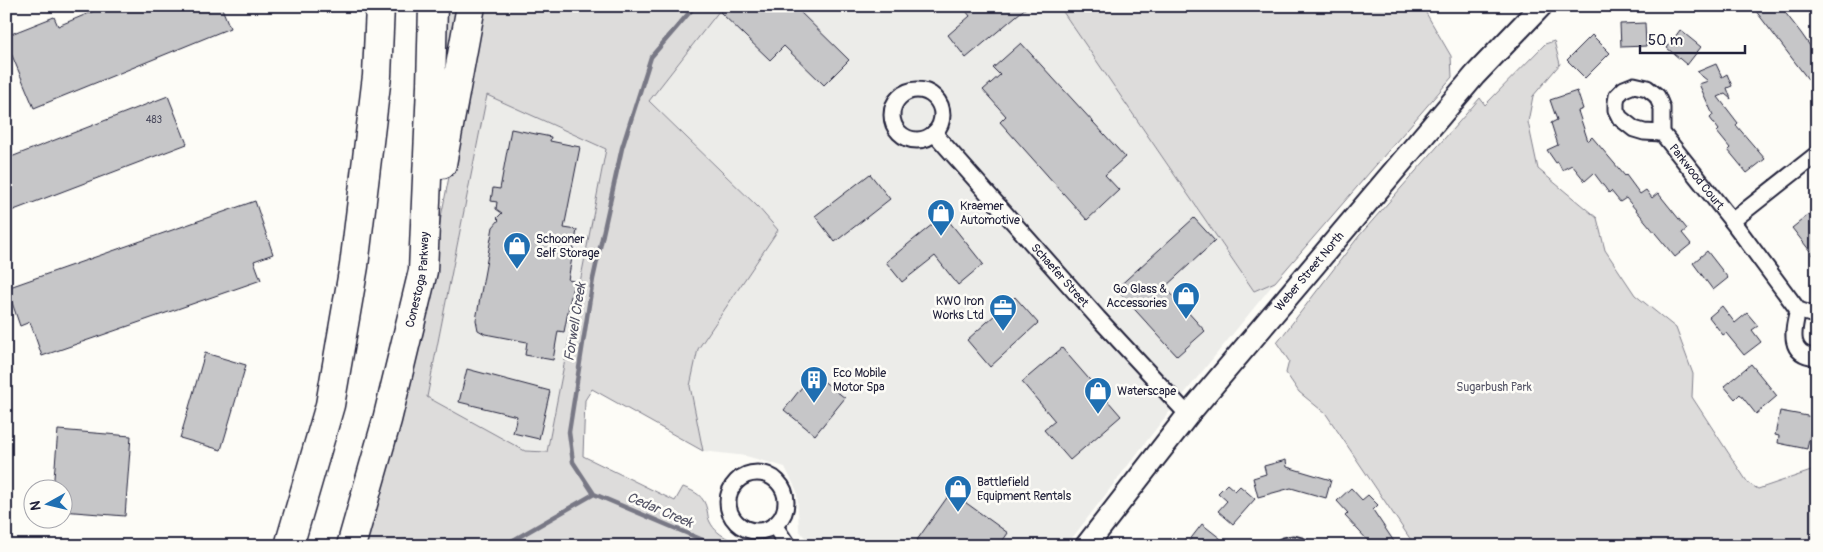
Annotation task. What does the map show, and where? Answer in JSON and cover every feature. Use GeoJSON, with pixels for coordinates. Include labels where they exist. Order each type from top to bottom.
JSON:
{"type":"FeatureCollection","features":[{"type":"Feature","properties":{"kind":"highway"},"geometry":{"type":"LineString","coordinates":[[289,546],[330,405],[354,266],[377,76],[380,6]]}},
{"type":"Feature","properties":{"kind":"highway","name":"Conestoga Parkway"},"geometry":{"type":"LineString","coordinates":[[352,546],[387,420],[422,271],[433,6]]}},
{"type":"Feature","properties":{"kind":"highway"},"geometry":{"type":"LineString","coordinates":[[422,271],[471,6]]}},
{"type":"Feature","properties":{"kind":"main road","name":"Weber Street North"},"geometry":{"type":"LineString","coordinates":[[1086,546],[1188,415],[1475,75],[1541,6]]}},
{"type":"Feature","properties":{"kind":"street","name":"Parkwood Court"},"geometry":{"type":"LineString","coordinates":[[1662,133],[1732,221],[1798,310]]}},
{"type":"Feature","properties":{"kind":"street","name":"Schaefer Street"},"geometry":{"type":"LineString","coordinates":[[934,134],[1098,318],[1188,415]]}},
{"type":"Feature","properties":{"kind":"street","name":"Parkwood Court"},"geometry":{"type":"LineString","coordinates":[[1732,221],[1817,154]]}},
{"type":"Feature","properties":{"kind":"street"},"geometry":{"type":"LineString","coordinates":[[1817,316],[1798,310],[1793,340],[1806,356],[1817,357]]}},
{"type":"Feature","properties":{"kind":"street"},"geometry":{"type":"LineString","coordinates":[[774,525],[788,546]]}},
{"type":"Feature","properties":{"kind":"street"},"geometry":{"type":"LineString","coordinates":[[1284,546],[1293,544],[1301,546]]}},
{"type":"Feature","properties":{"kind":"shaded area"},"geometry":{"type":"Polygon","coordinates":[[[723,6],[1059,6],[1254,291],[1275,282],[1162,421],[1066,546],[803,546],[807,540],[799,530],[797,491],[785,467],[746,456],[703,451],[690,386],[698,349],[778,230],[758,207],[649,101],[723,6]]]}},
{"type":"Feature","properties":{"kind":"shaded area","name":"Schooner Self Storage"},"geometry":{"type":"Polygon","coordinates":[[[487,95],[606,149],[547,452],[525,451],[427,397],[487,95]]]}},
{"type":"Feature","properties":{"kind":"green space"},"geometry":{"type":"Polygon","coordinates":[[[445,6],[464,6],[452,71],[444,70],[445,6]]]}},
{"type":"Feature","properties":{"kind":"green space"},"geometry":{"type":"Polygon","coordinates":[[[483,6],[723,6],[649,101],[758,207],[778,230],[698,349],[690,386],[703,451],[592,389],[585,400],[583,456],[675,501],[683,487],[692,491],[704,501],[709,521],[713,528],[723,536],[754,546],[365,546],[407,388],[483,6]],[[487,95],[427,397],[525,451],[547,452],[606,149],[487,95]]]}},
{"type":"Feature","properties":{"kind":"green space"},"geometry":{"type":"Polygon","coordinates":[[[1059,6],[1422,6],[1451,56],[1452,77],[1275,282],[1254,291],[1059,6]]]}},
{"type":"Feature","properties":{"kind":"green space","name":"Sugarbush Park"},"geometry":{"type":"Polygon","coordinates":[[[1554,41],[1560,64],[1533,96],[1528,122],[1538,169],[1597,218],[1605,250],[1635,295],[1676,328],[1693,374],[1692,397],[1748,483],[1758,489],[1817,469],[1817,546],[1415,546],[1326,414],[1299,392],[1286,373],[1289,361],[1277,343],[1359,236],[1480,98],[1485,105],[1545,44],[1554,41]]]}},
{"type":"Feature","properties":{"kind":"building"},"geometry":{"type":"Polygon","coordinates":[[[106,6],[221,6],[230,28],[34,108],[6,41],[6,36],[54,17],[58,26],[106,6]]]}},
{"type":"Feature","properties":{"kind":"building"},"geometry":{"type":"Polygon","coordinates":[[[725,6],[794,6],[849,60],[824,85],[784,46],[770,60],[720,12],[725,6]]]}},
{"type":"Feature","properties":{"kind":"building"},"geometry":{"type":"Polygon","coordinates":[[[962,6],[1028,6],[966,58],[948,35],[970,16],[962,6]]]}},
{"type":"Feature","properties":{"kind":"building"},"geometry":{"type":"Polygon","coordinates":[[[1752,6],[1780,6],[1801,33],[1817,56],[1817,91],[1752,6]]]}},
{"type":"Feature","properties":{"kind":"building"},"geometry":{"type":"Polygon","coordinates":[[[1645,23],[1646,46],[1621,47],[1620,24],[1645,23]]]}},
{"type":"Feature","properties":{"kind":"building"},"geometry":{"type":"Polygon","coordinates":[[[1680,30],[1701,47],[1687,65],[1667,48],[1680,30]]]}},
{"type":"Feature","properties":{"kind":"building"},"geometry":{"type":"Polygon","coordinates":[[[1592,35],[1610,53],[1585,78],[1567,60],[1592,35]]]}},
{"type":"Feature","properties":{"kind":"building"},"geometry":{"type":"Polygon","coordinates":[[[1021,43],[1125,157],[1105,175],[1119,190],[1087,220],[1000,122],[1006,116],[983,90],[1000,75],[993,68],[1021,43]]]}},
{"type":"Feature","properties":{"kind":"building"},"geometry":{"type":"Polygon","coordinates":[[[1716,64],[1722,77],[1727,74],[1732,86],[1727,88],[1731,99],[1725,94],[1718,97],[1738,123],[1736,125],[1765,159],[1747,173],[1728,150],[1730,148],[1717,132],[1719,130],[1710,118],[1713,115],[1699,84],[1708,81],[1697,72],[1716,64]]]}},
{"type":"Feature","properties":{"kind":"building"},"geometry":{"type":"Polygon","coordinates":[[[1577,91],[1583,109],[1578,111],[1588,141],[1592,137],[1626,175],[1640,194],[1646,190],[1652,198],[1658,193],[1687,229],[1682,233],[1691,244],[1675,257],[1626,198],[1620,202],[1611,191],[1609,193],[1594,173],[1585,181],[1572,165],[1562,170],[1558,162],[1556,163],[1547,150],[1558,145],[1551,123],[1557,120],[1550,100],[1577,91]]]}},
{"type":"Feature","properties":{"kind":"building"},"geometry":{"type":"Polygon","coordinates":[[[168,96],[187,144],[6,213],[6,159],[168,96]]]}},
{"type":"Feature","properties":{"kind":"building"},"geometry":{"type":"Polygon","coordinates":[[[511,129],[551,137],[550,141],[580,147],[564,228],[577,230],[568,280],[574,281],[564,332],[558,331],[553,360],[525,355],[527,342],[485,334],[478,330],[476,320],[493,227],[499,220],[497,218],[502,213],[496,209],[497,202],[491,201],[493,188],[500,189],[511,129]]]}},
{"type":"Feature","properties":{"kind":"building"},"geometry":{"type":"Polygon","coordinates":[[[870,174],[890,199],[835,242],[815,216],[870,174]]]}},
{"type":"Feature","properties":{"kind":"building"},"geometry":{"type":"Polygon","coordinates":[[[255,201],[273,254],[254,261],[261,280],[42,356],[30,322],[20,326],[7,288],[255,201]]]}},
{"type":"Feature","properties":{"kind":"building"},"geometry":{"type":"Polygon","coordinates":[[[1817,208],[1817,260],[1792,228],[1817,208]]]}},
{"type":"Feature","properties":{"kind":"building"},"geometry":{"type":"Polygon","coordinates":[[[944,215],[983,264],[958,285],[935,256],[902,282],[886,262],[944,215]]]}},
{"type":"Feature","properties":{"kind":"building"},"geometry":{"type":"Polygon","coordinates":[[[1194,218],[1215,241],[1165,287],[1205,331],[1177,356],[1116,289],[1194,218]]]}},
{"type":"Feature","properties":{"kind":"building"},"geometry":{"type":"Polygon","coordinates":[[[1707,251],[1728,278],[1713,290],[1693,263],[1707,251]]]}},
{"type":"Feature","properties":{"kind":"building","name":"KWO Iron Works Ltd"},"geometry":{"type":"Polygon","coordinates":[[[1015,297],[1038,323],[990,367],[967,340],[1015,297]]]}},
{"type":"Feature","properties":{"kind":"building"},"geometry":{"type":"Polygon","coordinates":[[[1722,306],[1735,323],[1747,313],[1758,326],[1752,330],[1761,342],[1744,355],[1726,333],[1723,335],[1709,317],[1722,306]]]}},
{"type":"Feature","properties":{"kind":"building"},"geometry":{"type":"Polygon","coordinates":[[[1062,348],[1121,416],[1070,460],[1044,430],[1055,421],[1022,382],[1062,348]]]}},
{"type":"Feature","properties":{"kind":"building"},"geometry":{"type":"Polygon","coordinates":[[[205,353],[246,365],[221,450],[180,438],[205,353]]]}},
{"type":"Feature","properties":{"kind":"building"},"geometry":{"type":"Polygon","coordinates":[[[1751,364],[1777,396],[1756,414],[1740,394],[1735,399],[1724,386],[1751,364]]]}},
{"type":"Feature","properties":{"kind":"building"},"geometry":{"type":"Polygon","coordinates":[[[467,369],[550,391],[539,439],[513,433],[517,416],[459,402],[467,369]]]}},
{"type":"Feature","properties":{"kind":"building","name":"Eco Mobile Motor Spa"},"geometry":{"type":"Polygon","coordinates":[[[813,373],[845,398],[815,435],[784,410],[813,373]]]}},
{"type":"Feature","properties":{"kind":"building"},"geometry":{"type":"Polygon","coordinates":[[[1780,411],[1813,417],[1807,449],[1778,443],[1779,436],[1775,435],[1780,411]]]}},
{"type":"Feature","properties":{"kind":"building"},"geometry":{"type":"Polygon","coordinates":[[[58,430],[131,436],[125,516],[72,512],[72,480],[54,480],[58,430]]]}},
{"type":"Feature","properties":{"kind":"building"},"geometry":{"type":"Polygon","coordinates":[[[1286,460],[1287,467],[1331,480],[1326,498],[1291,488],[1258,497],[1253,478],[1266,474],[1264,466],[1286,460]]]}},
{"type":"Feature","properties":{"kind":"building"},"geometry":{"type":"Polygon","coordinates":[[[1227,484],[1235,491],[1240,486],[1255,499],[1233,524],[1218,511],[1227,501],[1218,493],[1227,484]]]}},
{"type":"Feature","properties":{"kind":"building"},"geometry":{"type":"Polygon","coordinates":[[[1351,488],[1362,500],[1368,495],[1378,505],[1373,510],[1397,546],[1373,546],[1345,516],[1348,513],[1337,501],[1351,488]]]}},
{"type":"Feature","properties":{"kind":"building","name":"Battlefield Equipment Rentals"},"geometry":{"type":"Polygon","coordinates":[[[951,492],[1008,533],[999,546],[925,546],[917,540],[951,492]]]}},
{"type":"Feature","properties":{"kind":"building"},"geometry":{"type":"Polygon","coordinates":[[[1202,524],[1230,546],[1185,546],[1202,524]]]}},
{"type":"Feature","properties":{"kind":"waterway","name":"Forwell Creek"},"geometry":{"type":"LineString","coordinates":[[594,494],[573,462],[569,432],[593,279],[622,148],[651,57],[695,6]]}},
{"type":"Feature","properties":{"kind":"waterway","name":"Cedar Creek"},"geometry":{"type":"LineString","coordinates":[[594,494],[717,546]]}},
{"type":"Feature","properties":{"kind":"waterway","name":"Forwell Creek"},"geometry":{"type":"LineString","coordinates":[[503,546],[594,494]]}},
{"type":"Feature","properties":{"kind":"place","name":"Kraemer Automotive"},"geometry":{"type":"Point","coordinates":[941,237]}},
{"type":"Feature","properties":{"kind":"place","name":"Schooner Self Storage"},"geometry":{"type":"Point","coordinates":[517,270]}},
{"type":"Feature","properties":{"kind":"place","name":"Go Glass & Accessories"},"geometry":{"type":"Point","coordinates":[1186,320]}},
{"type":"Feature","properties":{"kind":"place","name":"KWO Iron Works Ltd"},"geometry":{"type":"Point","coordinates":[1003,332]}},
{"type":"Feature","properties":{"kind":"place","name":"Eco Mobile Motor Spa"},"geometry":{"type":"Point","coordinates":[814,404]}},
{"type":"Feature","properties":{"kind":"place","name":"Waterscape"},"geometry":{"type":"Point","coordinates":[1098,415]}},
{"type":"Feature","properties":{"kind":"place","name":"Battlefield Equipment Rentals"},"geometry":{"type":"Point","coordinates":[958,513]}}]}
